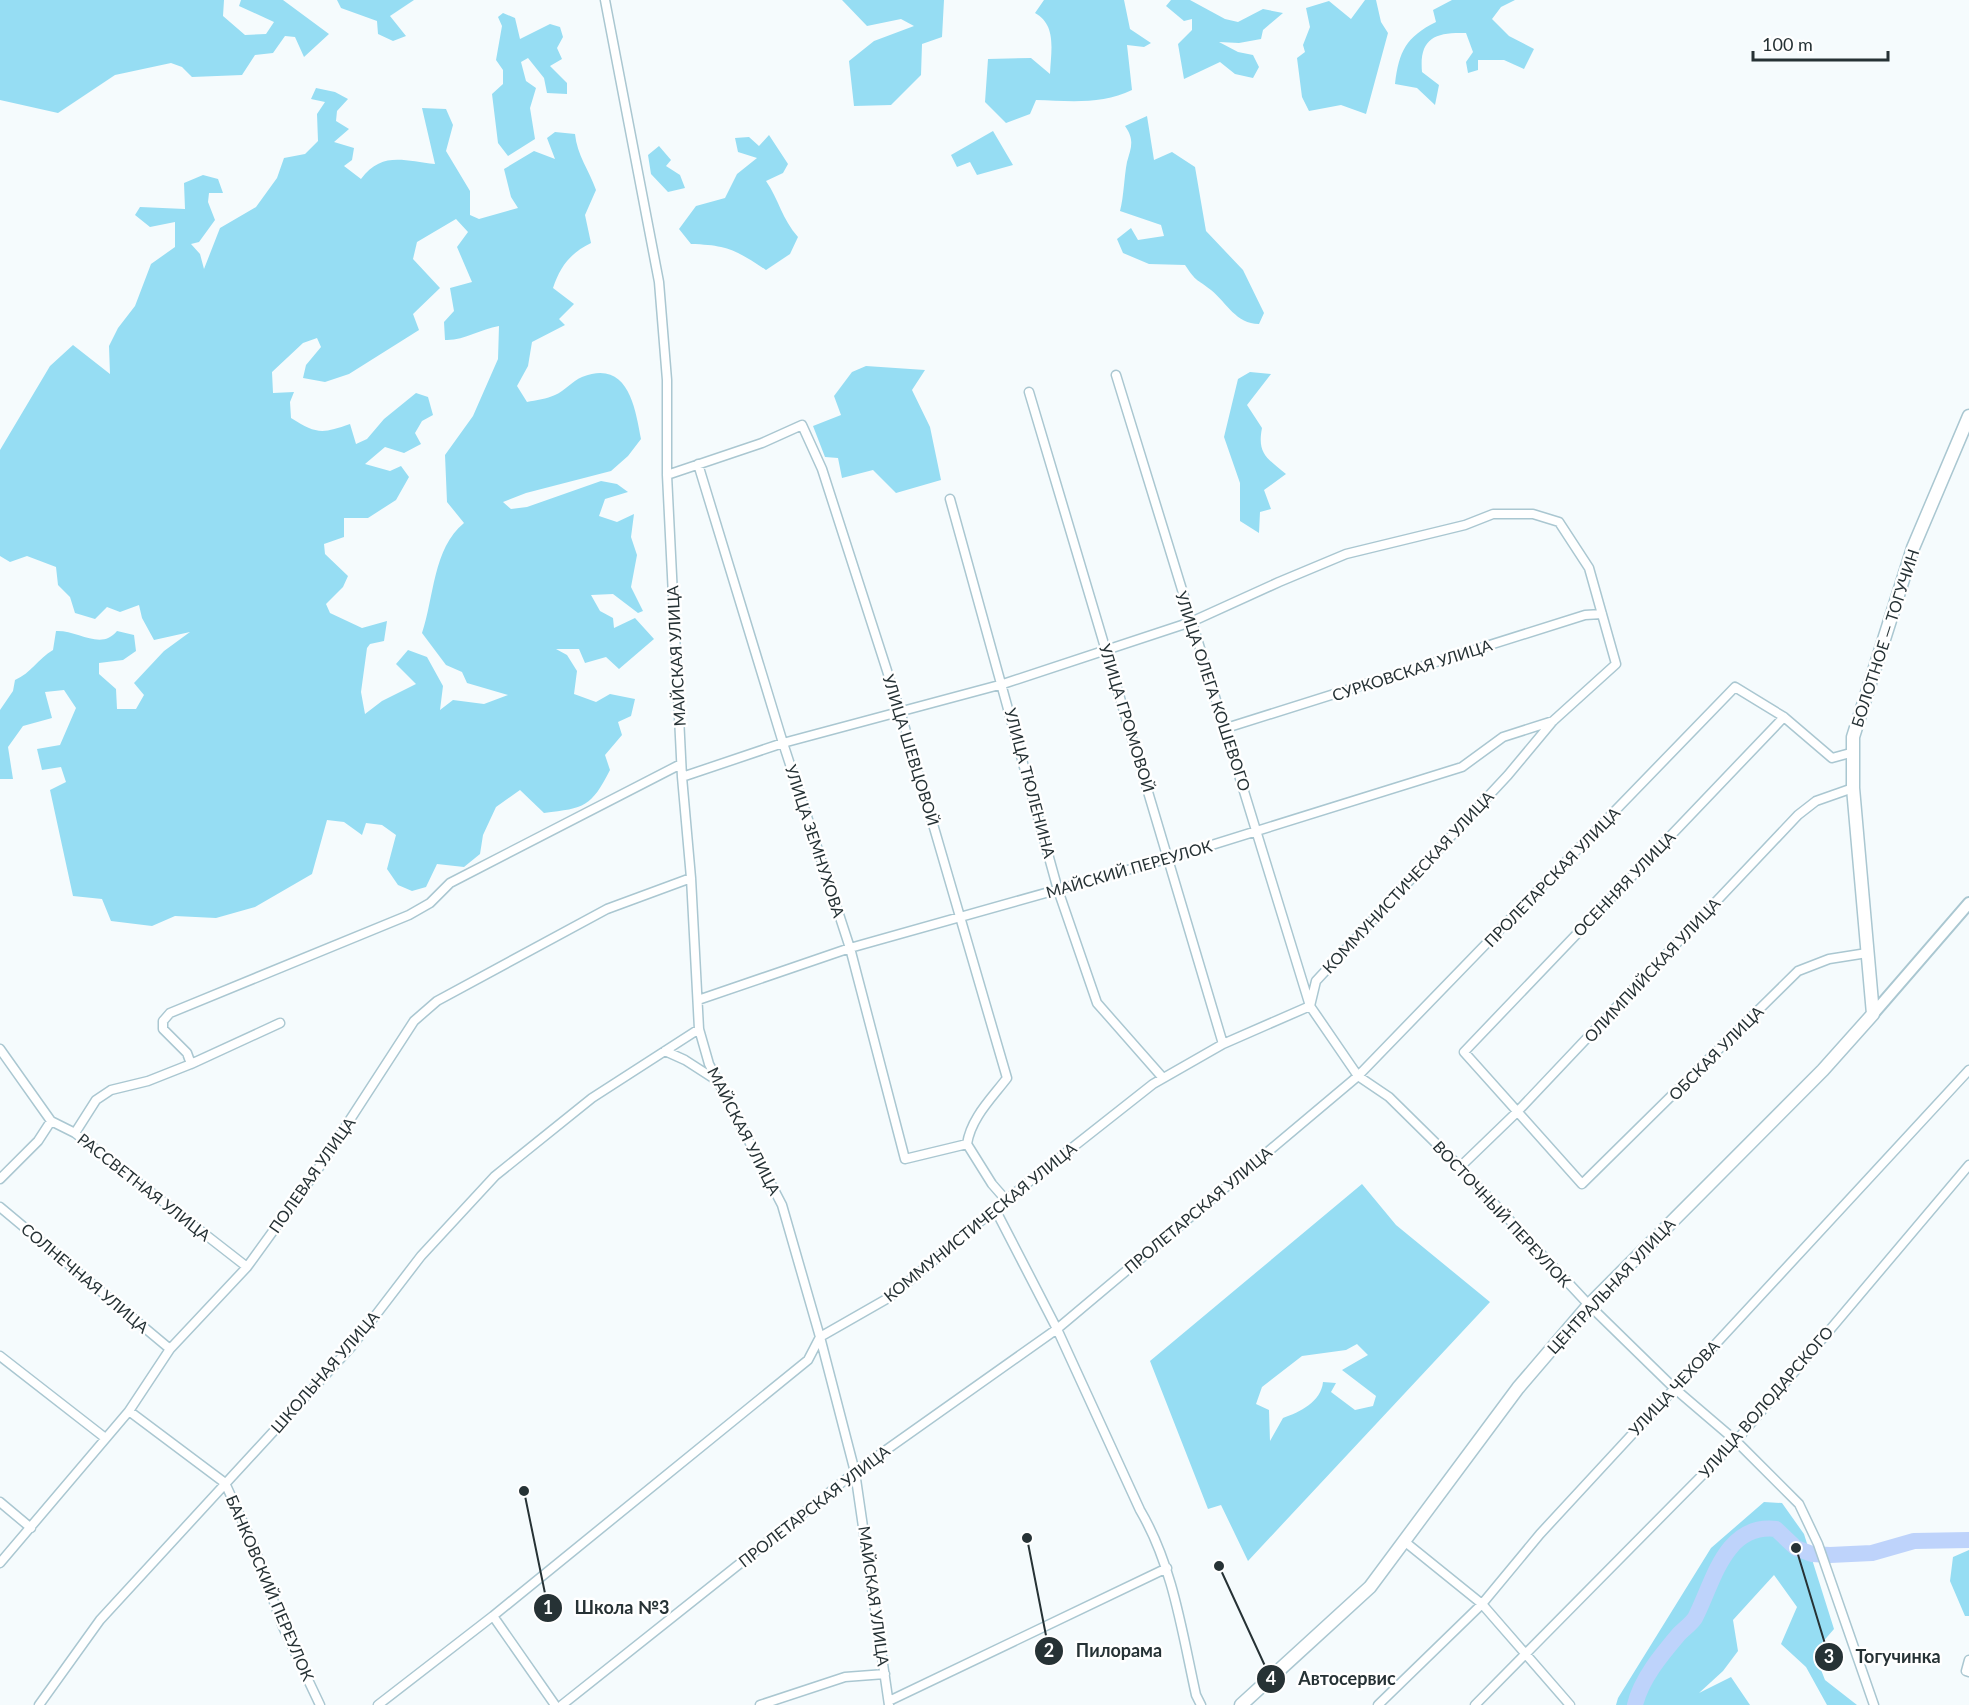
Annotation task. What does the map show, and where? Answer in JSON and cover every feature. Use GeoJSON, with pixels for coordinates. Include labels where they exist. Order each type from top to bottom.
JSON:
{"type":"FeatureCollection","features":[{"type":"Feature","properties":{"kind":"main road","name":"БОЛОТНОЕ — ТОГУЧИН"},"geometry":{"type":"LineString","coordinates":[[1873,1014],[1853,788],[1853,737],[1913,548],[1969,416]]}},
{"type":"Feature","properties":{"kind":"main road","name":"ЦЕНТРАЛЬНАЯ УЛИЦА"},"geometry":{"type":"LineString","coordinates":[[1241,1705],[1370,1587],[1518,1389],[1589,1305],[1823,1070],[1873,1014]]}},
{"type":"Feature","properties":{"kind":"street","name":"МАЙСКАЯ УЛИЦА"},"geometry":{"type":"LineString","coordinates":[[605,0],[659,282],[667,380],[667,474],[681,764],[691,878],[699,1029],[709,1064],[782,1204],[820,1337],[855,1472],[889,1703]]}},
{"type":"Feature","properties":{"kind":"street","name":"УЛИЦА ОЛЕГА КОШЕВОГО"},"geometry":{"type":"LineString","coordinates":[[1116,375],[1310,1006]]}},
{"type":"Feature","properties":{"kind":"street","name":"УЛИЦА ГРОМОВОЙ"},"geometry":{"type":"LineString","coordinates":[[1029,392],[1170,858],[1223,1044]]}},
{"type":"Feature","properties":{"kind":"street","name":"УЛИЦА ШЕВЦОВОЙ"},"geometry":{"type":"LineString","coordinates":[[698,464],[762,443],[802,425],[822,469],[900,711],[1007,1078],[969,1130],[967,1144]]}},
{"type":"Feature","properties":{"kind":"street"},"geometry":{"type":"LineString","coordinates":[[667,474],[698,464]]}},
{"type":"Feature","properties":{"kind":"street","name":"УЛИЦА ЗЕМНУХОВА"},"geometry":{"type":"LineString","coordinates":[[698,464],[783,744],[850,948],[905,1159],[967,1144]]}},
{"type":"Feature","properties":{"kind":"street","name":"УЛИЦА ТЮЛЕНИНА"},"geometry":{"type":"LineString","coordinates":[[950,499],[1059,890],[1097,1003],[1163,1078]]}},
{"type":"Feature","properties":{"kind":"street"},"geometry":{"type":"LineString","coordinates":[[682,777],[783,744],[1003,684],[1191,622],[1279,582],[1346,555],[1465,525],[1493,514],[1533,514],[1559,522],[1589,568],[1602,614]]}},
{"type":"Feature","properties":{"kind":"street","name":"КОММУНИСТИЧЕСКАЯ УЛИЦА"},"geometry":{"type":"LineString","coordinates":[[378,1705],[493,1616],[808,1360],[820,1337],[890,1297],[1006,1200],[1163,1078],[1223,1044],[1310,1006],[1316,981],[1508,775],[1553,721],[1616,664],[1602,614]]}},
{"type":"Feature","properties":{"kind":"street","name":"СУРКОВСКАЯ УЛИЦА"},"geometry":{"type":"LineString","coordinates":[[1223,729],[1585,615],[1602,614]]}},
{"type":"Feature","properties":{"kind":"street","name":"ПРОЛЕТАРСКАЯ УЛИЦА"},"geometry":{"type":"LineString","coordinates":[[562,1705],[855,1472],[1057,1329],[1358,1076],[1735,687],[1784,717]]}},
{"type":"Feature","properties":{"kind":"street"},"geometry":{"type":"LineString","coordinates":[[1784,717],[1832,758],[1854,752]]}},
{"type":"Feature","properties":{"kind":"street","name":"ОСЕННЯЯ УЛИЦА"},"geometry":{"type":"LineString","coordinates":[[1518,1111],[1464,1052],[1784,717]]}},
{"type":"Feature","properties":{"kind":"street","name":"МАЙСКИЙ ПЕРЕУЛОК"},"geometry":{"type":"LineString","coordinates":[[698,1000],[850,948],[1170,858],[1462,766],[1503,737],[1553,721]]}},
{"type":"Feature","properties":{"kind":"street"},"geometry":{"type":"LineString","coordinates":[[191,1064],[187,1053],[163,1029],[163,1021],[170,1013],[409,915],[430,903],[450,883],[681,764]]}},
{"type":"Feature","properties":{"kind":"street","name":"ОЛИМПИЙСКАЯ УЛИЦА"},"geometry":{"type":"LineString","coordinates":[[1460,1167],[1518,1111],[1798,815],[1816,801],[1853,788]]}},
{"type":"Feature","properties":{"kind":"street","name":"ПОЛЕВАЯ УЛИЦА"},"geometry":{"type":"LineString","coordinates":[[0,1563],[129,1411],[170,1349],[247,1267],[318,1168],[414,1021],[437,1000],[607,909],[691,878]]}},
{"type":"Feature","properties":{"kind":"street","name":"ЦЕНТРАЛЬНАЯ УЛИЦА"},"geometry":{"type":"LineString","coordinates":[[1873,1014],[1969,903]]}},
{"type":"Feature","properties":{"kind":"street","name":"ОБСКАЯ УЛИЦА"},"geometry":{"type":"LineString","coordinates":[[1518,1111],[1582,1184],[1798,971],[1829,959],[1868,953]]}},
{"type":"Feature","properties":{"kind":"street","name":"ВОСТОЧНЫЙ ПЕРЕУЛОК"},"geometry":{"type":"LineString","coordinates":[[1310,1006],[1358,1076],[1389,1097],[1460,1167],[1589,1305],[1674,1388],[1736,1441],[1799,1504],[1818,1544],[1874,1705]]}},
{"type":"Feature","properties":{"kind":"street"},"geometry":{"type":"LineString","coordinates":[[75,1133],[96,1100],[111,1090],[148,1081],[191,1064],[280,1023]]}},
{"type":"Feature","properties":{"kind":"street","name":"ШКОЛЬНАЯ УЛИЦА"},"geometry":{"type":"LineString","coordinates":[[39,1705],[100,1620],[352,1346],[421,1256],[495,1176],[592,1098],[699,1029]]}},
{"type":"Feature","properties":{"kind":"street","name":"РАССВЕТНАЯ УЛИЦА"},"geometry":{"type":"LineString","coordinates":[[0,1049],[51,1121],[75,1133],[247,1267]]}},
{"type":"Feature","properties":{"kind":"street"},"geometry":{"type":"LineString","coordinates":[[665,1051],[686,1060],[718,1082]]}},
{"type":"Feature","properties":{"kind":"street","name":"УЛИЦА ЧЕХОВА"},"geometry":{"type":"LineString","coordinates":[[1378,1705],[1482,1604],[1540,1534],[1969,1070]]}},
{"type":"Feature","properties":{"kind":"street"},"geometry":{"type":"LineString","coordinates":[[0,1179],[38,1141],[51,1121]]}},
{"type":"Feature","properties":{"kind":"street"},"geometry":{"type":"LineString","coordinates":[[967,1144],[992,1184],[1006,1200]]}},
{"type":"Feature","properties":{"kind":"street","name":"УЛИЦА ВОЛОДАРСКОГО"},"geometry":{"type":"LineString","coordinates":[[1475,1705],[1736,1441],[1969,1165]]}},
{"type":"Feature","properties":{"kind":"street","name":"СОЛНЕЧНАЯ УЛИЦА"},"geometry":{"type":"LineString","coordinates":[[0,1207],[170,1349]]}},
{"type":"Feature","properties":{"kind":"street"},"geometry":{"type":"LineString","coordinates":[[995,1209],[1057,1329],[1140,1510],[1157,1539],[1167,1568],[1196,1695],[1201,1705]]}},
{"type":"Feature","properties":{"kind":"street"},"geometry":{"type":"LineString","coordinates":[[0,1356],[105,1437]]}},
{"type":"Feature","properties":{"kind":"street","name":"БАНКОВСКИЙ ПЕРЕУЛОК"},"geometry":{"type":"LineString","coordinates":[[129,1411],[225,1483],[253,1544],[283,1627],[320,1705]]}},
{"type":"Feature","properties":{"kind":"street"},"geometry":{"type":"LineString","coordinates":[[0,1502],[30,1528]]}},
{"type":"Feature","properties":{"kind":"street"},"geometry":{"type":"LineString","coordinates":[[1404,1541],[1482,1604],[1570,1705]]}},
{"type":"Feature","properties":{"kind":"street"},"geometry":{"type":"LineString","coordinates":[[889,1703],[1167,1568]]}},
{"type":"Feature","properties":{"kind":"street"},"geometry":{"type":"LineString","coordinates":[[493,1616],[555,1705]]}},
{"type":"Feature","properties":{"kind":"street"},"geometry":{"type":"LineString","coordinates":[[1969,1660],[1966,1671],[1969,1672]]}},
{"type":"Feature","properties":{"kind":"street"},"geometry":{"type":"LineString","coordinates":[[760,1705],[845,1677],[885,1674]]}},
{"type":"Feature","properties":{"kind":"shaded area"},"geometry":{"type":"Polygon","coordinates":[[[0,0],[224,0],[223,16],[245,35],[266,34],[274,22],[239,6],[241,0],[283,0],[329,34],[304,57],[295,37],[285,36],[273,53],[255,55],[242,75],[192,77],[182,67],[171,63],[115,75],[58,113],[0,100],[0,0]]]}},
{"type":"Feature","properties":{"kind":"shaded area"},"geometry":{"type":"Polygon","coordinates":[[[337,0],[414,0],[390,16],[406,36],[393,41],[378,34],[377,21],[341,8],[337,0]]]}},
{"type":"Feature","properties":{"kind":"shaded area"},"geometry":{"type":"Polygon","coordinates":[[[842,0],[944,0],[942,37],[922,44],[921,75],[891,105],[854,106],[849,61],[874,41],[914,26],[901,19],[867,26],[842,0]]]}},
{"type":"Feature","properties":{"kind":"shaded area"},"geometry":{"type":"Polygon","coordinates":[[[1044,0],[1124,0],[1130,29],[1151,43],[1144,47],[1127,45],[1132,90],[1097,100],[1036,100],[1030,114],[1006,123],[985,102],[988,59],[1031,58],[1050,74],[1050,32],[1047,24],[1035,13],[1044,0]]]}},
{"type":"Feature","properties":{"kind":"shaded area"},"geometry":{"type":"Polygon","coordinates":[[[1171,0],[1190,0],[1225,19],[1238,22],[1263,9],[1283,13],[1263,30],[1261,39],[1239,43],[1219,42],[1238,52],[1253,55],[1259,67],[1253,78],[1235,74],[1220,62],[1184,79],[1178,44],[1192,30],[1192,19],[1184,21],[1166,6],[1171,0]]]}},
{"type":"Feature","properties":{"kind":"shaded area"},"geometry":{"type":"Polygon","coordinates":[[[1365,0],[1376,0],[1381,22],[1388,33],[1366,114],[1341,105],[1309,111],[1302,97],[1297,58],[1305,52],[1303,45],[1310,27],[1306,8],[1329,1],[1351,19],[1365,0]]]}},
{"type":"Feature","properties":{"kind":"shaded area"},"geometry":{"type":"Polygon","coordinates":[[[1452,0],[1515,0],[1501,7],[1492,19],[1509,36],[1534,49],[1524,69],[1504,60],[1478,60],[1478,70],[1468,73],[1466,62],[1473,52],[1466,33],[1446,34],[1431,39],[1423,51],[1422,72],[1439,85],[1435,105],[1417,88],[1395,84],[1399,62],[1406,46],[1418,33],[1436,22],[1433,10],[1452,0]]]}},
{"type":"Feature","properties":{"kind":"shaded area"},"geometry":{"type":"Polygon","coordinates":[[[503,13],[515,18],[520,39],[550,24],[560,27],[563,37],[557,48],[562,59],[550,66],[567,83],[567,94],[547,93],[544,78],[528,58],[521,62],[526,81],[536,88],[530,108],[535,139],[508,156],[498,143],[492,94],[503,84],[503,70],[496,60],[502,26],[498,17],[503,13]]]}},
{"type":"Feature","properties":{"kind":"shaded area"},"geometry":{"type":"Polygon","coordinates":[[[316,88],[335,92],[348,99],[337,111],[336,121],[349,129],[334,142],[354,148],[352,160],[344,166],[361,179],[377,164],[385,161],[404,160],[435,164],[422,108],[446,109],[453,125],[446,151],[470,191],[470,215],[479,219],[518,208],[511,197],[504,169],[534,151],[555,159],[547,138],[555,132],[575,134],[581,156],[596,190],[585,215],[591,243],[577,251],[567,261],[553,288],[574,304],[559,319],[565,325],[532,342],[528,366],[517,386],[527,402],[555,395],[582,377],[597,373],[610,375],[619,380],[632,401],[641,439],[628,456],[611,471],[526,493],[503,502],[511,509],[527,507],[601,481],[617,484],[628,492],[605,499],[599,516],[617,522],[634,514],[631,537],[637,555],[631,587],[643,611],[638,613],[613,594],[591,595],[600,611],[613,618],[614,628],[635,618],[654,639],[619,669],[606,657],[585,663],[579,649],[556,649],[567,655],[577,671],[574,694],[596,702],[610,694],[635,699],[631,716],[618,722],[622,735],[605,755],[610,770],[592,799],[569,809],[544,813],[520,790],[496,807],[483,835],[480,854],[464,867],[437,864],[426,887],[412,891],[398,885],[387,869],[396,835],[382,825],[366,823],[362,835],[344,822],[327,820],[312,874],[255,907],[216,918],[175,916],[152,926],[111,921],[102,899],[73,896],[50,790],[66,782],[61,767],[42,770],[37,749],[60,745],[76,708],[64,690],[45,692],[52,718],[23,726],[8,747],[13,779],[0,779],[0,710],[13,691],[15,680],[26,674],[53,650],[56,631],[96,640],[111,637],[117,631],[134,635],[136,651],[123,660],[99,663],[99,674],[116,689],[117,709],[136,709],[144,695],[134,683],[164,651],[190,632],[154,640],[142,618],[139,605],[120,612],[107,607],[95,619],[75,613],[70,597],[58,585],[56,567],[27,556],[10,562],[0,556],[0,450],[50,366],[73,345],[110,374],[109,346],[118,328],[135,306],[151,264],[175,247],[175,222],[150,227],[135,215],[140,207],[185,209],[184,183],[203,175],[218,179],[223,193],[209,193],[208,202],[215,220],[199,242],[191,244],[200,254],[204,269],[220,228],[256,207],[277,178],[284,158],[305,154],[318,141],[317,114],[325,102],[311,99],[316,88]],[[456,219],[417,242],[413,259],[440,288],[413,314],[419,330],[349,374],[325,382],[303,378],[306,365],[321,347],[317,338],[303,343],[272,372],[273,393],[294,392],[290,402],[291,418],[319,431],[332,430],[350,424],[356,444],[367,439],[384,419],[416,393],[428,397],[433,415],[422,421],[415,433],[421,444],[404,453],[385,447],[365,464],[390,471],[401,466],[409,477],[396,500],[368,518],[344,518],[344,537],[324,544],[325,554],[348,576],[343,587],[326,604],[330,613],[362,628],[387,621],[384,641],[370,644],[367,648],[361,692],[365,714],[382,701],[416,684],[396,664],[408,650],[427,657],[443,686],[440,710],[453,700],[484,704],[508,695],[467,683],[462,672],[446,665],[422,633],[440,560],[454,533],[464,523],[447,502],[445,455],[473,416],[498,359],[499,326],[459,339],[445,340],[444,322],[454,311],[450,288],[472,282],[457,247],[468,232],[456,219]]]}},
{"type":"Feature","properties":{"kind":"shaded area"},"geometry":{"type":"Polygon","coordinates":[[[1147,116],[1154,160],[1172,152],[1195,167],[1206,231],[1243,270],[1264,313],[1259,324],[1244,321],[1238,317],[1217,295],[1195,278],[1185,265],[1149,264],[1123,253],[1117,239],[1131,228],[1138,240],[1164,236],[1161,225],[1120,211],[1131,144],[1125,126],[1147,116]]]}},
{"type":"Feature","properties":{"kind":"shaded area"},"geometry":{"type":"Polygon","coordinates":[[[993,131],[1013,165],[977,175],[970,162],[957,167],[951,155],[993,131]]]}},
{"type":"Feature","properties":{"kind":"shaded area"},"geometry":{"type":"Polygon","coordinates":[[[769,135],[788,164],[783,173],[766,181],[798,237],[790,254],[766,270],[723,247],[691,244],[679,229],[696,206],[725,198],[737,174],[757,158],[738,152],[735,138],[749,137],[759,146],[769,135]]]}},
{"type":"Feature","properties":{"kind":"shaded area"},"geometry":{"type":"Polygon","coordinates":[[[659,146],[671,160],[666,166],[680,175],[685,188],[668,192],[651,174],[648,155],[659,146]]]}},
{"type":"Feature","properties":{"kind":"shaded area"},"geometry":{"type":"Polygon","coordinates":[[[866,366],[925,370],[912,390],[930,427],[941,480],[896,493],[873,470],[842,478],[838,458],[825,457],[813,426],[841,415],[834,396],[852,372],[866,366]]]}},
{"type":"Feature","properties":{"kind":"shaded area"},"geometry":{"type":"Polygon","coordinates":[[[1250,372],[1271,374],[1247,405],[1262,428],[1262,450],[1286,474],[1264,490],[1271,509],[1260,512],[1259,533],[1240,521],[1240,483],[1224,437],[1238,379],[1250,372]]]}},
{"type":"Feature","properties":{"kind":"shaded area"},"geometry":{"type":"Polygon","coordinates":[[[1362,1184],[1396,1225],[1490,1302],[1248,1561],[1221,1505],[1208,1509],[1150,1361],[1362,1184]],[[1357,1344],[1346,1350],[1302,1356],[1262,1387],[1256,1404],[1269,1410],[1270,1441],[1283,1418],[1296,1413],[1314,1401],[1323,1382],[1336,1383],[1331,1392],[1355,1410],[1373,1406],[1376,1396],[1342,1370],[1368,1355],[1357,1344]]]}},
{"type":"Feature","properties":{"kind":"shaded area"},"geometry":{"type":"Polygon","coordinates":[[[1764,1502],[1782,1503],[1804,1534],[1834,1629],[1814,1652],[1825,1680],[1857,1705],[1827,1705],[1806,1667],[1781,1644],[1797,1607],[1774,1575],[1733,1620],[1738,1651],[1723,1671],[1699,1693],[1731,1677],[1750,1705],[1616,1705],[1618,1698],[1711,1548],[1764,1502]]]}},
{"type":"Feature","properties":{"kind":"shaded area"},"geometry":{"type":"Polygon","coordinates":[[[1969,1550],[1969,1616],[1965,1616],[1950,1581],[1953,1557],[1969,1550]]]}},
{"type":"Feature","properties":{"kind":"waterway"},"geometry":{"type":"LineString","coordinates":[[1635,1705],[1642,1686],[1653,1667],[1695,1618],[1723,1558],[1744,1536],[1758,1530],[1776,1529],[1796,1548],[1812,1554],[1830,1555],[1872,1553],[1914,1541],[1969,1540]]}},
{"type":"Feature","properties":{"kind":"place","name":"Школа №3"},"geometry":{"type":"Point","coordinates":[524,1491]}},
{"type":"Feature","properties":{"kind":"place","name":"Пилорама"},"geometry":{"type":"Point","coordinates":[1027,1538]}},
{"type":"Feature","properties":{"kind":"place","name":"Тогучинка"},"geometry":{"type":"Point","coordinates":[1796,1548]}},
{"type":"Feature","properties":{"kind":"place","name":"Автосервис"},"geometry":{"type":"Point","coordinates":[1219,1566]}}]}
